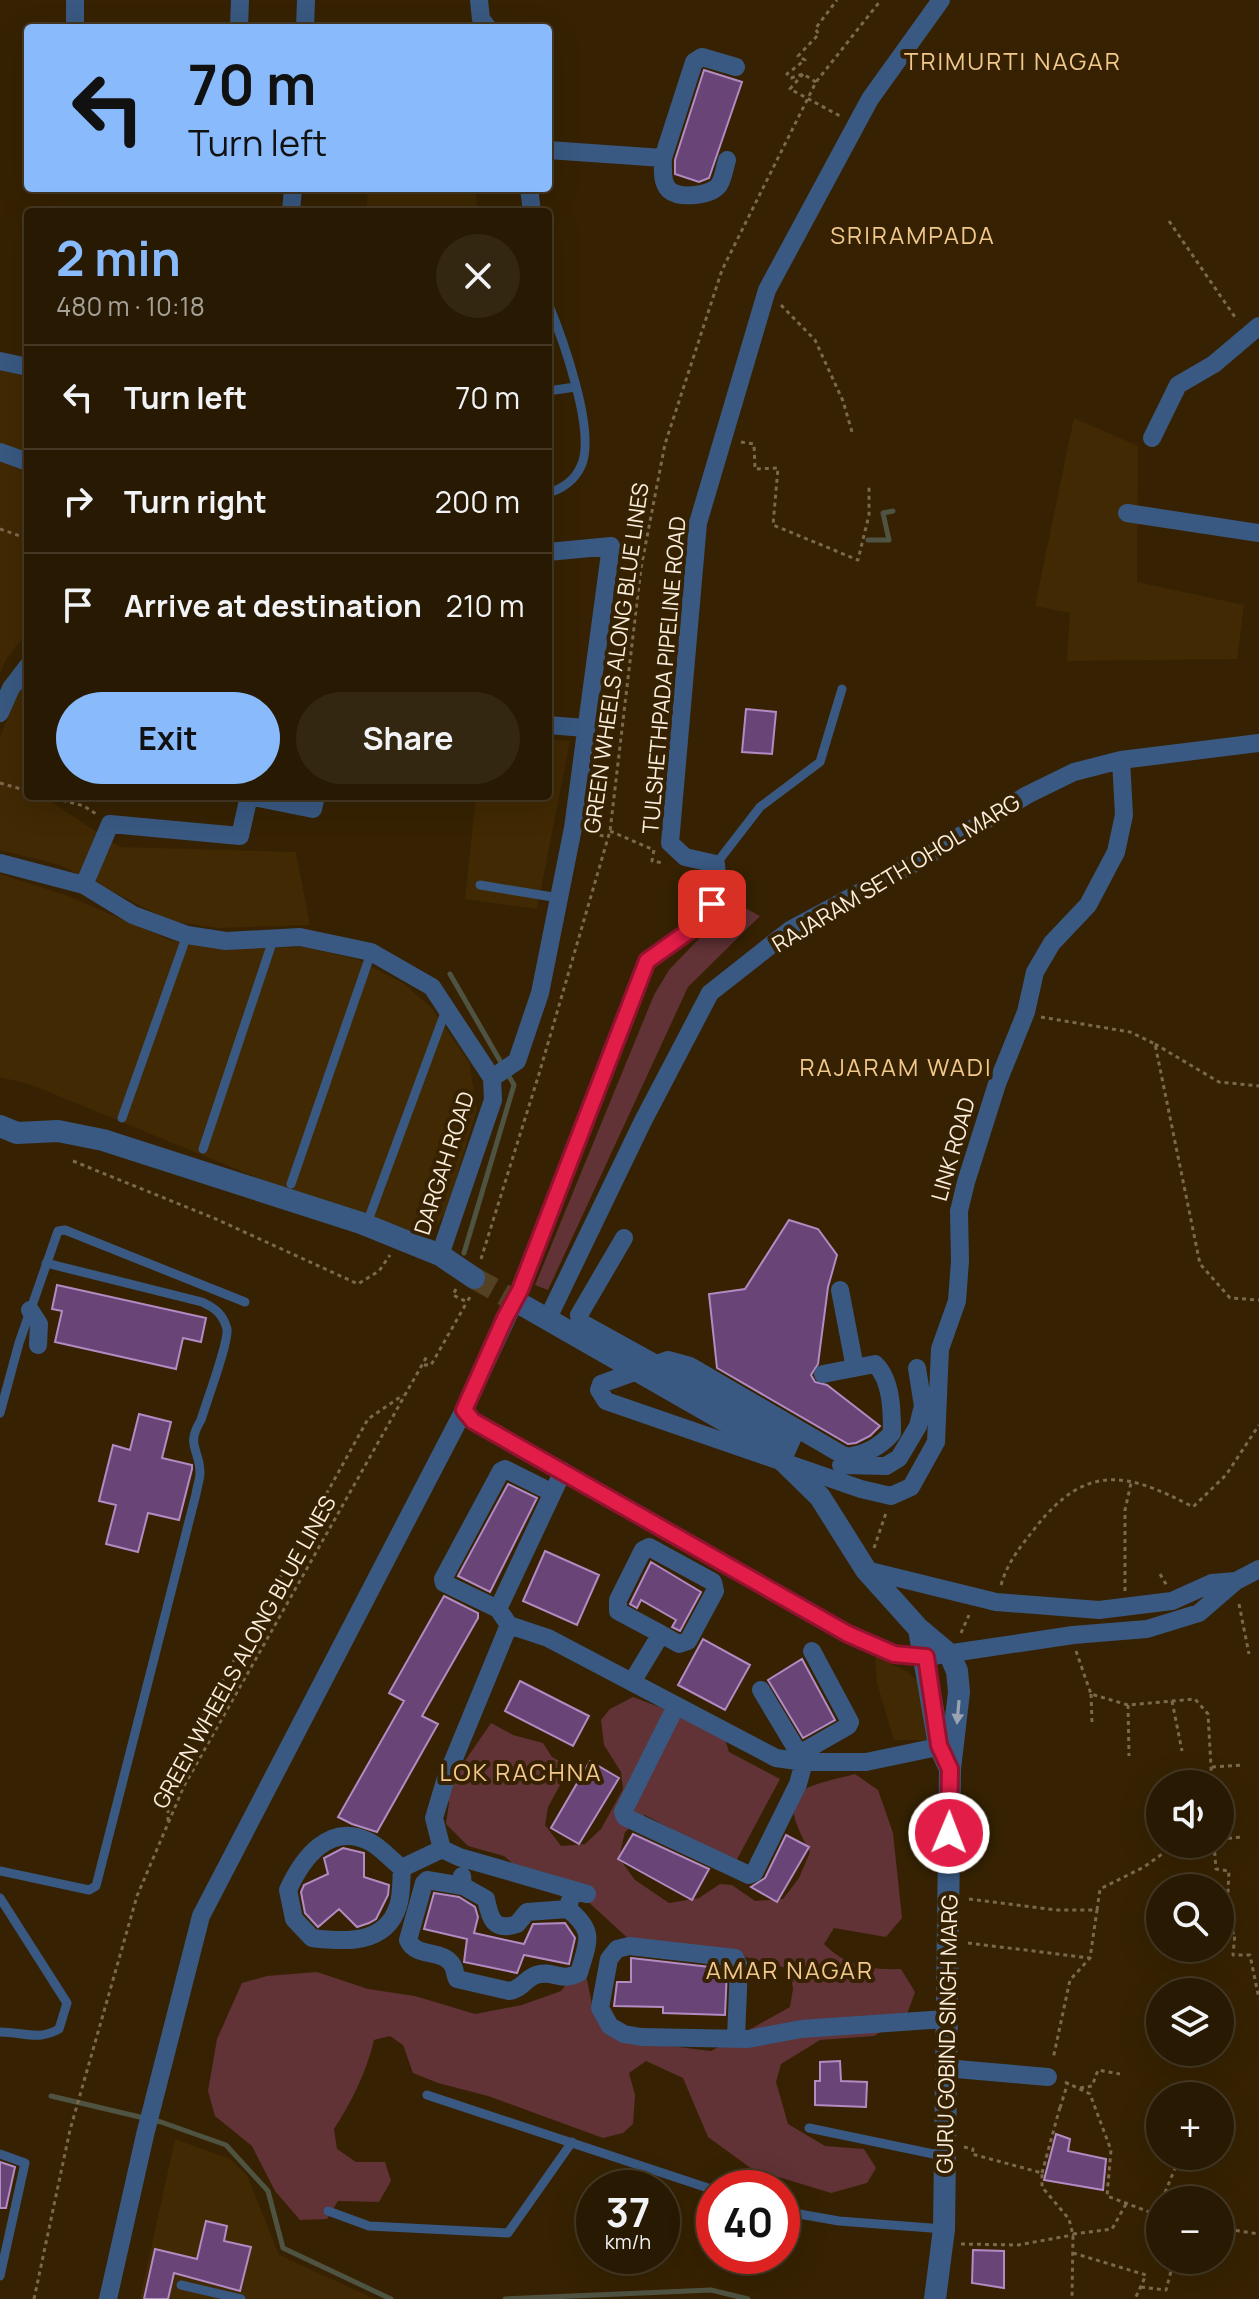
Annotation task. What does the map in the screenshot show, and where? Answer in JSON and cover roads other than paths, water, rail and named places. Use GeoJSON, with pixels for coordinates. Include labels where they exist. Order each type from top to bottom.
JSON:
{"type":"FeatureCollection","features":[{"type":"Feature","properties":{"kind":"street"},"geometry":{"type":"LineString","coordinates":[[75,0],[75,24]]}},
{"type":"Feature","properties":{"kind":"street"},"geometry":{"type":"LineString","coordinates":[[239,24],[240,0]]}},
{"type":"Feature","properties":{"kind":"street"},"geometry":{"type":"LineString","coordinates":[[305,24],[306,0]]}},
{"type":"Feature","properties":{"kind":"street"},"geometry":{"type":"LineString","coordinates":[[479,0],[481,19],[485,24]]}},
{"type":"Feature","properties":{"kind":"street","name":"TULSHETHPADA PIPELINE ROAD"},"geometry":{"type":"LineString","coordinates":[[716,864],[685,857],[670,843],[698,523],[767,290],[870,99],[941,0]]}},
{"type":"Feature","properties":{"kind":"street"},"geometry":{"type":"LineString","coordinates":[[727,160],[719,185],[712,191],[682,195],[669,190],[664,179],[663,158],[694,62],[702,57],[736,67]]}},
{"type":"Feature","properties":{"kind":"street"},"geometry":{"type":"LineString","coordinates":[[552,150],[663,158]]}},
{"type":"Feature","properties":{"kind":"street"},"geometry":{"type":"LineString","coordinates":[[1152,438],[1178,385],[1214,364],[1253,331]]}},
{"type":"Feature","properties":{"kind":"street"},"geometry":{"type":"LineString","coordinates":[[0,361],[24,366]]}},
{"type":"Feature","properties":{"kind":"street"},"geometry":{"type":"LineString","coordinates":[[0,452],[24,461]]}},
{"type":"Feature","properties":{"kind":"street"},"geometry":{"type":"LineString","coordinates":[[1127,513],[1259,533]]}},
{"type":"Feature","properties":{"kind":"street"},"geometry":{"type":"LineString","coordinates":[[495,1075],[517,1061],[540,993],[573,828],[611,546],[552,552]]}},
{"type":"Feature","properties":{"kind":"street"},"geometry":{"type":"LineString","coordinates":[[0,713],[11,688],[24,671]]}},
{"type":"Feature","properties":{"kind":"street"},"geometry":{"type":"LineString","coordinates":[[552,725],[585,728]]}},
{"type":"Feature","properties":{"kind":"street","name":"RAJARAM SETH OHOL MARG"},"geometry":{"type":"LineString","coordinates":[[548,1318],[643,1121],[710,993],[790,930],[924,858],[1027,795],[1074,772],[1121,760],[1259,743]]}},
{"type":"Feature","properties":{"kind":"street","name":"LINK ROAD"},"geometry":{"type":"LineString","coordinates":[[826,1476],[861,1489],[893,1495],[911,1487],[936,1442],[940,1349],[957,1301],[959,1211],[997,1084],[1026,1012],[1035,972],[1052,943],[1088,905],[1116,852],[1124,815],[1121,760]]}},
{"type":"Feature","properties":{"kind":"street"},"geometry":{"type":"LineString","coordinates":[[84,885],[110,824],[240,836],[248,800]]}},
{"type":"Feature","properties":{"kind":"street"},"geometry":{"type":"LineString","coordinates":[[269,800],[313,809],[315,800]]}},
{"type":"Feature","properties":{"kind":"street","name":"DARGAH ROAD"},"geometry":{"type":"LineString","coordinates":[[0,863],[84,885],[133,915],[187,935],[226,941],[300,937],[371,952],[432,987],[495,1075],[493,1100],[440,1255]]}},
{"type":"Feature","properties":{"kind":"street"},"geometry":{"type":"LineString","coordinates":[[108,2299],[149,2119],[201,1916],[464,1410],[505,1318],[523,1298],[647,961],[706,919],[718,889],[716,864]]}},
{"type":"Feature","properties":{"kind":"street"},"geometry":{"type":"LineString","coordinates":[[8,1129],[58,1131],[103,1140],[361,1223],[477,1270]]}},
{"type":"Feature","properties":{"kind":"street"},"geometry":{"type":"LineString","coordinates":[[624,1238],[579,1315],[583,1324],[792,1439],[782,1461]]}},
{"type":"Feature","properties":{"kind":"street"},"geometry":{"type":"LineString","coordinates":[[561,1288],[587,1301]]}},
{"type":"Feature","properties":{"kind":"street"},"geometry":{"type":"LineString","coordinates":[[840,1290],[855,1368]]}},
{"type":"Feature","properties":{"kind":"street"},"geometry":{"type":"LineString","coordinates":[[523,1298],[548,1318],[753,1435],[820,1497],[866,1570],[996,1602],[1099,1610],[1172,1601],[1212,1583],[1236,1581]]}},
{"type":"Feature","properties":{"kind":"street"},"geometry":{"type":"LineString","coordinates":[[30,1310],[39,1324],[38,1345]]}},
{"type":"Feature","properties":{"kind":"street"},"geometry":{"type":"LineString","coordinates":[[823,1374],[875,1364],[882,1370],[892,1409],[892,1433],[880,1446],[860,1455],[846,1457],[690,1366],[668,1360],[601,1384],[599,1390],[606,1401],[826,1476],[828,1467],[834,1464],[886,1466],[899,1458],[918,1426],[923,1406],[917,1368]]}},
{"type":"Feature","properties":{"kind":"street"},"geometry":{"type":"LineString","coordinates":[[464,1410],[473,1421],[848,1634],[894,1654],[926,1657],[950,1655],[1073,1635],[1147,1629],[1199,1613],[1236,1581],[1259,1569]]}},
{"type":"Feature","properties":{"kind":"street"},"geometry":{"type":"LineString","coordinates":[[543,1488],[505,1469],[501,1471],[443,1579],[444,1583],[776,1758],[866,1762],[947,1744]]}},
{"type":"Feature","properties":{"kind":"street"},"geometry":{"type":"LineString","coordinates":[[463,1886],[434,1818],[504,1617],[563,1471]]}},
{"type":"Feature","properties":{"kind":"street"},"geometry":{"type":"LineString","coordinates":[[649,1547],[713,1582],[715,1587],[688,1641],[679,1644],[661,1634],[618,1611],[618,1600],[643,1550],[649,1547]]}},
{"type":"Feature","properties":{"kind":"street","name":"GURU GOBIND SINGH MARG"},"geometry":{"type":"LineString","coordinates":[[866,1570],[919,1629],[950,1655],[957,1671],[959,1692],[947,1744]]}},
{"type":"Feature","properties":{"kind":"street","name":"GURU GOBIND SINGH MARG"},"geometry":{"type":"LineString","coordinates":[[919,1629],[947,1744],[950,1769],[944,2236],[935,2299]]}},
{"type":"Feature","properties":{"kind":"street"},"geometry":{"type":"LineString","coordinates":[[632,1682],[661,1634]]}},
{"type":"Feature","properties":{"kind":"street"},"geometry":{"type":"LineString","coordinates":[[802,1758],[850,1722],[812,1651]]}},
{"type":"Feature","properties":{"kind":"street"},"geometry":{"type":"LineString","coordinates":[[676,1706],[623,1812],[625,1817],[749,1875],[754,1873],[798,1784],[802,1758],[761,1690]]}},
{"type":"Feature","properties":{"kind":"street"},"geometry":{"type":"LineString","coordinates":[[349,1836],[367,1840],[402,1868],[398,1906],[386,1928],[367,1937],[343,1941],[312,1938],[294,1919],[288,1890],[309,1856],[320,1843],[330,1838],[349,1836]]}},
{"type":"Feature","properties":{"kind":"street"},"geometry":{"type":"LineString","coordinates":[[402,1868],[450,1853],[580,1892],[568,1909]]}},
{"type":"Feature","properties":{"kind":"street"},"geometry":{"type":"LineString","coordinates":[[427,1880],[463,1886],[486,1899],[489,1915],[494,1925],[499,1927],[517,1924],[527,1912],[568,1909],[585,1923],[588,1930],[589,1938],[579,1973],[560,1979],[547,1973],[539,1974],[509,1991],[457,1979],[453,1964],[446,1959],[414,1950],[408,1940],[424,1883],[427,1880]]}},
{"type":"Feature","properties":{"kind":"street"},"geometry":{"type":"LineString","coordinates":[[736,2038],[739,1966],[735,1958],[629,1946],[617,1949],[609,1959],[600,2008],[604,2018],[616,2030],[641,2037],[736,2038],[833,2026],[945,2019]]}},
{"type":"Feature","properties":{"kind":"street"},"geometry":{"type":"LineString","coordinates":[[945,2068],[1048,2077]]}},
{"type":"Feature","properties":{"kind":"lane"},"geometry":{"type":"LineString","coordinates":[[552,313],[569,357],[586,436],[583,464],[572,480],[552,491]]}},
{"type":"Feature","properties":{"kind":"lane"},"geometry":{"type":"LineString","coordinates":[[552,390],[575,387]]}},
{"type":"Feature","properties":{"kind":"lane"},"geometry":{"type":"LineString","coordinates":[[716,864],[760,807],[820,762],[842,689]]}},
{"type":"Feature","properties":{"kind":"lane"},"geometry":{"type":"LineString","coordinates":[[480,885],[559,898]]}},
{"type":"Feature","properties":{"kind":"lane"},"geometry":{"type":"LineString","coordinates":[[122,1118],[187,935]]}},
{"type":"Feature","properties":{"kind":"lane"},"geometry":{"type":"LineString","coordinates":[[203,1149],[273,940]]}},
{"type":"Feature","properties":{"kind":"lane"},"geometry":{"type":"LineString","coordinates":[[291,1184],[371,952]]}},
{"type":"Feature","properties":{"kind":"lane"},"geometry":{"type":"LineString","coordinates":[[370,1215],[446,1010]]}},
{"type":"Feature","properties":{"kind":"lane"},"geometry":{"type":"LineString","coordinates":[[0,1413],[30,1310],[58,1231],[65,1230],[245,1302]]}},
{"type":"Feature","properties":{"kind":"lane"},"geometry":{"type":"LineString","coordinates":[[0,1871],[89,1890],[96,1886],[196,1494],[200,1472],[192,1442],[194,1431],[201,1420],[228,1333],[223,1317],[215,1308],[202,1302],[46,1263]]}},
{"type":"Feature","properties":{"kind":"lane"},"geometry":{"type":"LineString","coordinates":[[0,1898],[67,2003],[59,2029],[50,2035],[39,2038],[2,2029]]}},
{"type":"Feature","properties":{"kind":"lane"},"geometry":{"type":"LineString","coordinates":[[427,2095],[696,2184]]}},
{"type":"Feature","properties":{"kind":"lane"},"geometry":{"type":"LineString","coordinates":[[809,2128],[945,2150]]}},
{"type":"Feature","properties":{"kind":"lane"},"geometry":{"type":"LineString","coordinates":[[328,2211],[369,2226],[508,2233],[572,2142]]}},
{"type":"Feature","properties":{"kind":"lane"},"geometry":{"type":"LineString","coordinates":[[0,2154],[25,2163],[0,2276]]}},
{"type":"Feature","properties":{"kind":"lane"},"geometry":{"type":"LineString","coordinates":[[800,2214],[944,2236]]}},
{"type":"Feature","properties":{"kind":"lane"},"geometry":{"type":"LineString","coordinates":[[181,2285],[241,2299]]}},
{"type":"Feature","properties":{"kind":"waterway"},"geometry":{"type":"LineString","coordinates":[[868,540],[889,540],[883,513],[893,511]]}},
{"type":"Feature","properties":{"kind":"waterway"},"geometry":{"type":"LineString","coordinates":[[450,974],[514,1085],[464,1253]]}},
{"type":"Feature","properties":{"kind":"waterway"},"geometry":{"type":"LineString","coordinates":[[51,2096],[161,2122],[226,2145],[268,2191],[283,2248],[391,2299]]}},
{"type":"Feature","properties":{"kind":"waterway"},"geometry":{"type":"LineString","coordinates":[[505,2299],[711,2290],[748,2299]]}},
{"type":"Feature","properties":{"kind":"tunnel"},"geometry":{"type":"LineString","coordinates":[[474,1278],[526,1307]]}},
{"type":"Feature","properties":{"kind":"district","name":"TRIMURTI NAGAR"},"geometry":{"type":"Point","coordinates":[1013,60]}},
{"type":"Feature","properties":{"kind":"district","name":"SRIRAMPADA"},"geometry":{"type":"Point","coordinates":[913,234]}},
{"type":"Feature","properties":{"kind":"district","name":"RAJARAM WADI"},"geometry":{"type":"Point","coordinates":[896,1066]}},
{"type":"Feature","properties":{"kind":"district","name":"LOK RACHNA"},"geometry":{"type":"Point","coordinates":[521,1771]}},
{"type":"Feature","properties":{"kind":"district","name":"AMAR NAGAR"},"geometry":{"type":"Point","coordinates":[790,1969]}}]}
